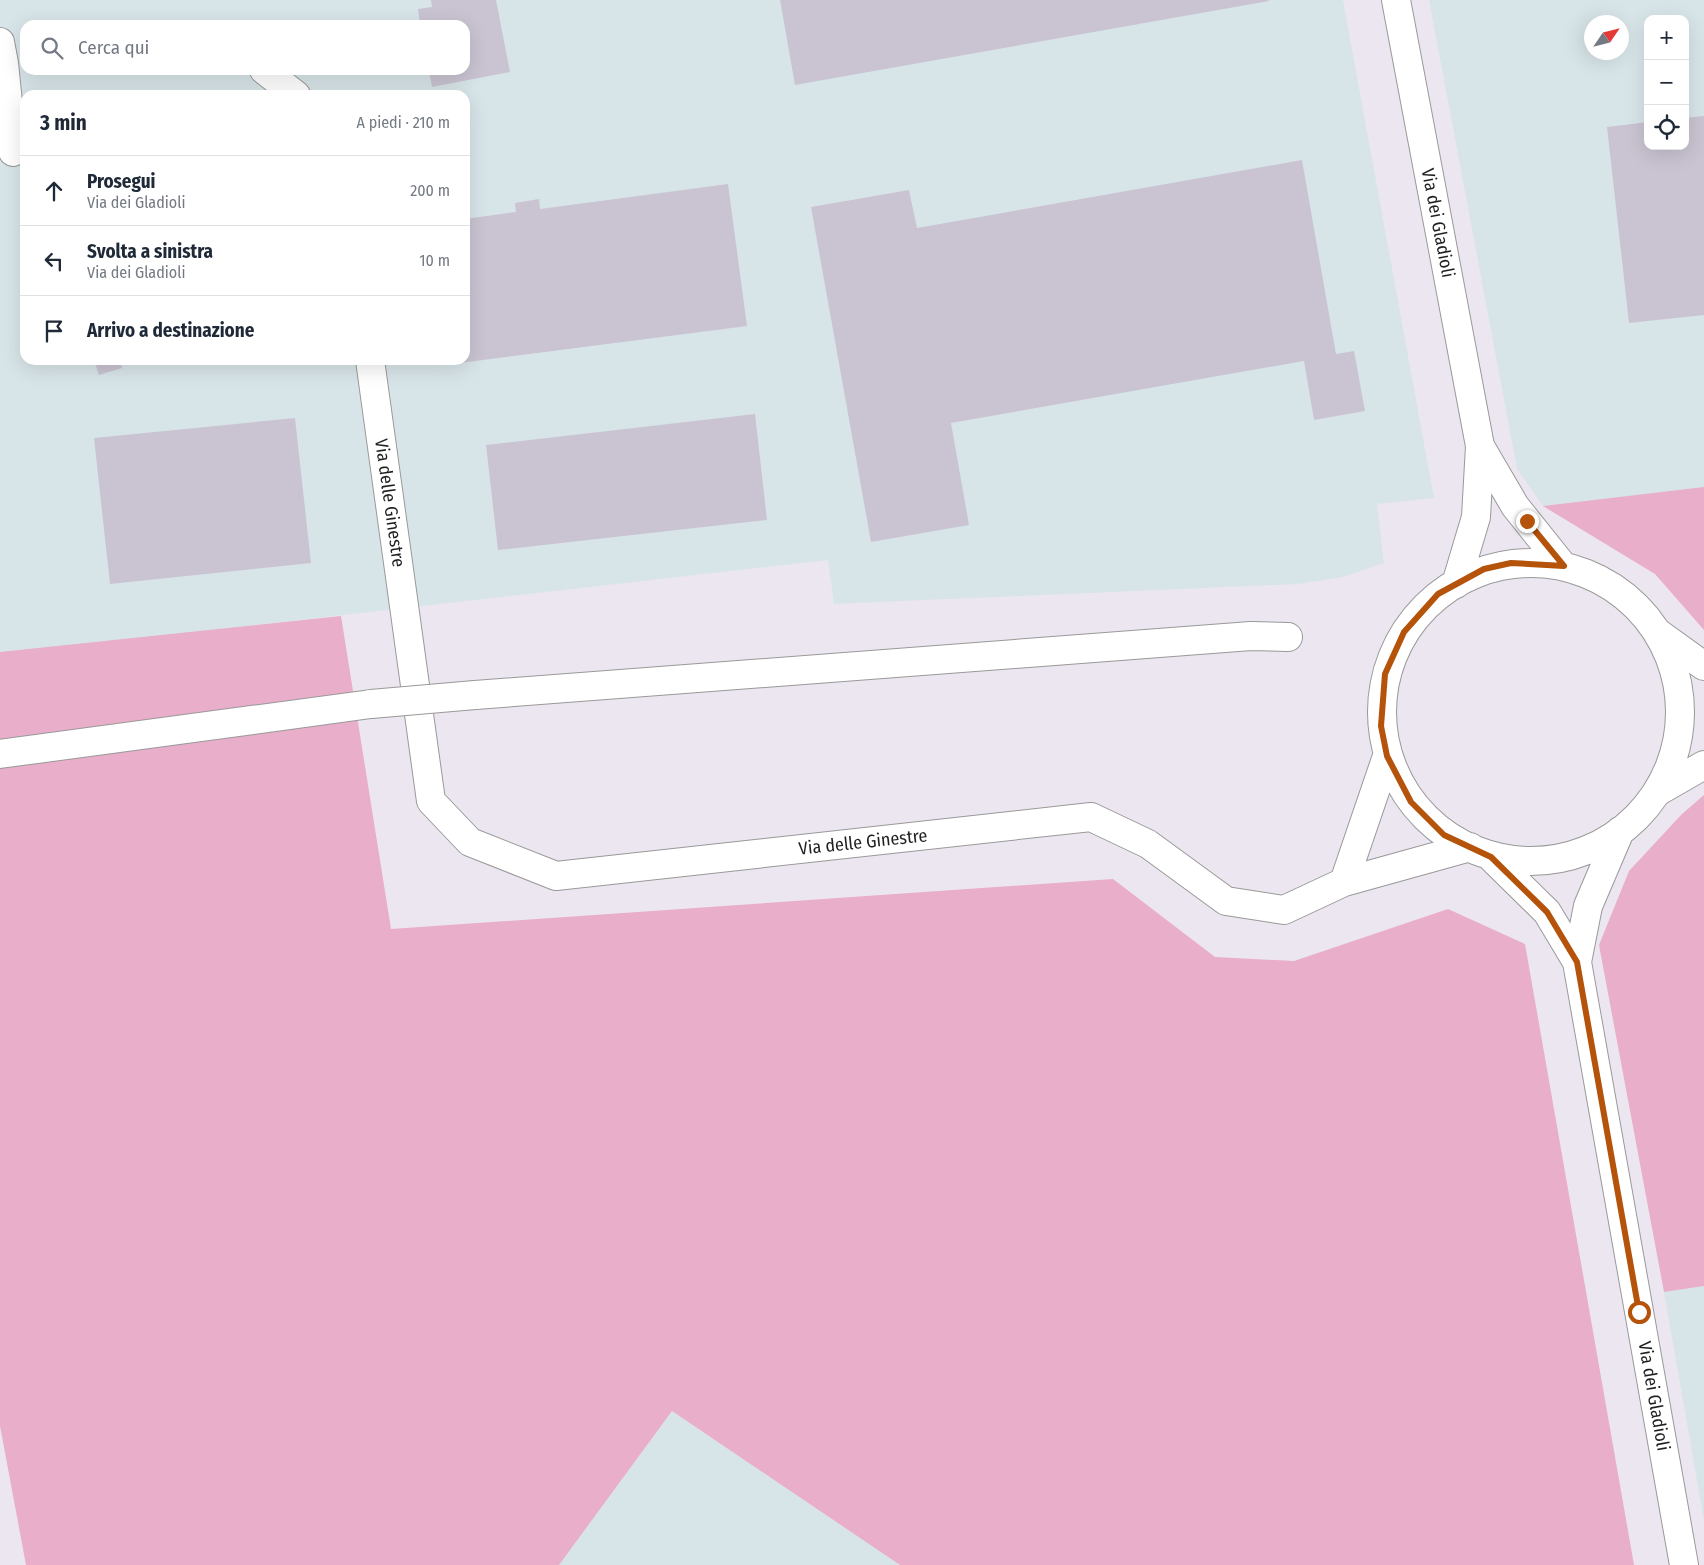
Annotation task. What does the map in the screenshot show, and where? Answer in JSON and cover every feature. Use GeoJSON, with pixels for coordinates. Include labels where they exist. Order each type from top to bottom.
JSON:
{"type":"FeatureCollection","features":[{"type":"Feature","properties":{"kind":"street","name":"Via dei Gladioli"},"geometry":{"type":"LineString","coordinates":[[1396,0],[1480,446],[1476,517],[1456,584]]}},
{"type":"Feature","properties":{"kind":"street"},"geometry":{"type":"LineString","coordinates":[[10,56],[13,152]]}},
{"type":"Feature","properties":{"kind":"street"},"geometry":{"type":"LineString","coordinates":[[270,75],[290,90]]}},
{"type":"Feature","properties":{"kind":"street","name":"Via delle Ginestre"},"geometry":{"type":"LineString","coordinates":[[371,365],[431,801],[470,842],[556,876],[1091,817],[1148,844],[1226,901],[1284,910],[1344,882],[1480,852]]}},
{"type":"Feature","properties":{"kind":"street","name":"Via dei Gladioli"},"geometry":{"type":"LineString","coordinates":[[1480,446],[1515,506],[1564,566]]}},
{"type":"Feature","properties":{"kind":"street","name":"Via dei Gladioli"},"geometry":{"type":"LineString","coordinates":[[1511,563],[1564,566],[1600,579],[1641,611],[1658,633],[1677,682],[1680,721],[1668,772],[1646,808],[1607,842],[1583,853],[1532,862],[1480,852],[1444,835],[1411,802],[1387,756],[1381,726],[1385,674],[1404,632],[1438,594],[1484,569],[1511,563]]}},
{"type":"Feature","properties":{"kind":"street"},"geometry":{"type":"LineString","coordinates":[[1658,633],[1704,666]]}},
{"type":"Feature","properties":{"kind":"street"},"geometry":{"type":"LineString","coordinates":[[0,754],[370,704],[1251,636],[1288,637]]}},
{"type":"Feature","properties":{"kind":"street"},"geometry":{"type":"LineString","coordinates":[[1344,882],[1387,756]]}},
{"type":"Feature","properties":{"kind":"street"},"geometry":{"type":"LineString","coordinates":[[1656,792],[1704,765]]}},
{"type":"Feature","properties":{"kind":"street","name":"Via dei Gladioli"},"geometry":{"type":"LineString","coordinates":[[1577,962],[1588,906],[1620,831]]}},
{"type":"Feature","properties":{"kind":"street","name":"Via dei Gladioli"},"geometry":{"type":"LineString","coordinates":[[1480,852],[1547,912],[1577,962],[1684,1565]]}},
{"type":"Feature","properties":{"kind":"shaded area"},"geometry":{"type":"Polygon","coordinates":[[[0,0],[1343,0],[1434,498],[1377,504],[1384,563],[1343,577],[1298,584],[834,604],[828,560],[0,654],[0,0]]]}},
{"type":"Feature","properties":{"kind":"shaded area"},"geometry":{"type":"Polygon","coordinates":[[[1429,0],[1704,0],[1704,488],[1543,506],[1517,469],[1429,0]]]}},
{"type":"Feature","properties":{"kind":"shaded area"},"geometry":{"type":"Polygon","coordinates":[[[1704,487],[1704,630],[1655,574],[1543,506],[1704,487]]]}},
{"type":"Feature","properties":{"kind":"shaded area"},"geometry":{"type":"Polygon","coordinates":[[[341,616],[391,929],[1113,879],[1215,957],[1294,961],[1448,909],[1525,944],[1634,1565],[900,1565],[672,1411],[559,1565],[26,1565],[0,1426],[0,652],[341,616]]]}},
{"type":"Feature","properties":{"kind":"shaded area"},"geometry":{"type":"Polygon","coordinates":[[[1704,795],[1704,1286],[1664,1292],[1599,945],[1629,871],[1682,814],[1704,795]]]}},
{"type":"Feature","properties":{"kind":"shaded area"},"geometry":{"type":"Polygon","coordinates":[[[1704,1286],[1704,1521],[1664,1292],[1704,1286]]]}},
{"type":"Feature","properties":{"kind":"shaded area"},"geometry":{"type":"Polygon","coordinates":[[[672,1411],[900,1565],[559,1565],[672,1411]]]}},
{"type":"Feature","properties":{"kind":"building"},"geometry":{"type":"Polygon","coordinates":[[[431,0],[496,0],[510,72],[432,87],[430,75],[470,75],[470,20],[419,20],[418,9],[432,7],[431,0]]]}},
{"type":"Feature","properties":{"kind":"building"},"geometry":{"type":"Polygon","coordinates":[[[780,0],[1268,0],[1269,1],[795,85],[780,0]]]}},
{"type":"Feature","properties":{"kind":"building"},"geometry":{"type":"Polygon","coordinates":[[[1704,116],[1704,315],[1629,323],[1607,127],[1644,122],[1644,150],[1689,150],[1689,118],[1704,116]]]}},
{"type":"Feature","properties":{"kind":"building"},"geometry":{"type":"Polygon","coordinates":[[[1302,160],[1336,354],[1354,351],[1365,411],[1314,420],[1304,361],[951,423],[969,525],[871,542],[811,207],[909,190],[917,228],[1302,160]]]}},
{"type":"Feature","properties":{"kind":"building"},"geometry":{"type":"Polygon","coordinates":[[[728,184],[747,326],[470,362],[470,218],[516,212],[515,203],[539,199],[540,209],[728,184]]]}},
{"type":"Feature","properties":{"kind":"building"},"geometry":{"type":"Polygon","coordinates":[[[96,365],[121,365],[122,368],[99,375],[96,365]]]}},
{"type":"Feature","properties":{"kind":"building"},"geometry":{"type":"Polygon","coordinates":[[[755,414],[767,520],[498,550],[486,445],[755,414]]]}},
{"type":"Feature","properties":{"kind":"building"},"geometry":{"type":"Polygon","coordinates":[[[295,418],[311,563],[110,584],[94,438],[295,418]]]}},
{"type":"Feature","properties":{"kind":"route"},"geometry":{"type":"LineString","coordinates":[[1527,521],[1564,566],[1511,563],[1484,569],[1438,594],[1404,632],[1385,674],[1381,726],[1387,756],[1411,802],[1444,835],[1491,857],[1547,912],[1577,962],[1639,1312]]}}]}
